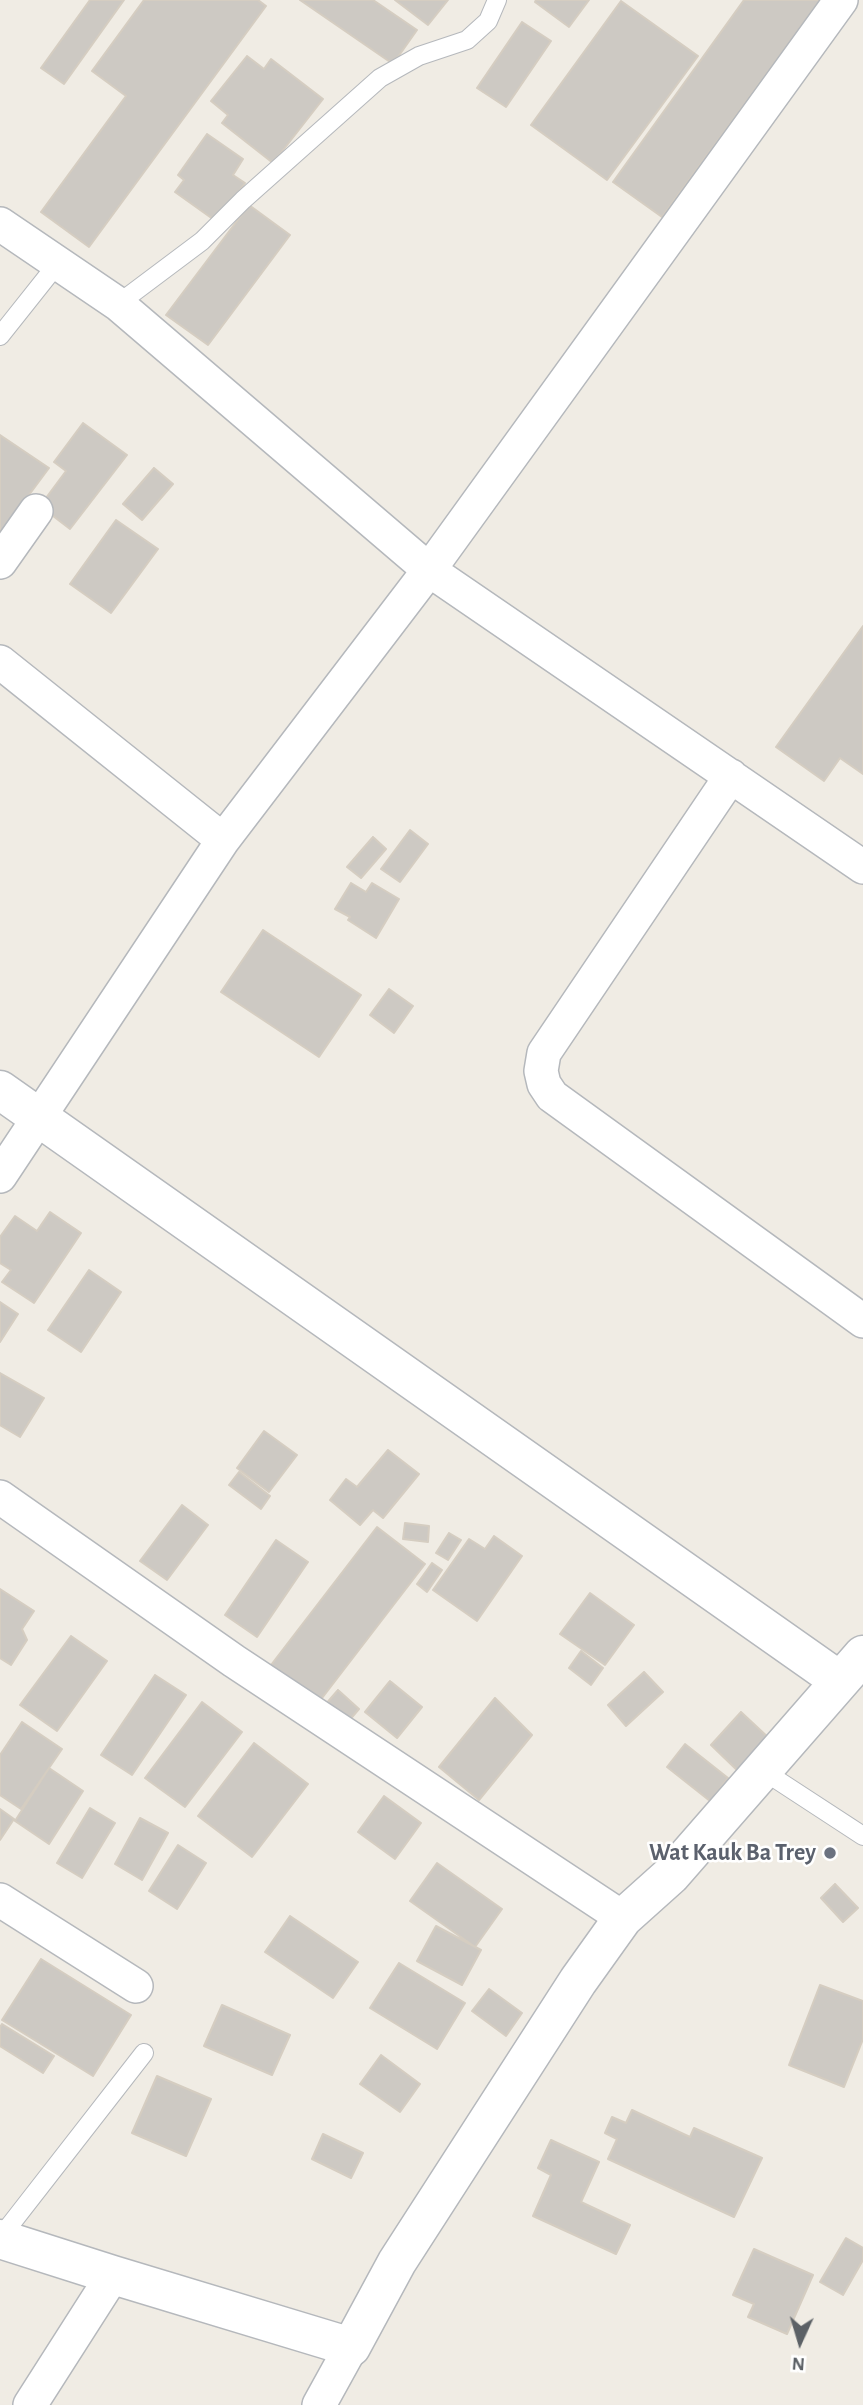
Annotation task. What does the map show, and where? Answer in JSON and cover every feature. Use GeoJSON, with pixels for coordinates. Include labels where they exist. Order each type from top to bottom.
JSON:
{"type":"FeatureCollection","features":[{"type":"Feature","properties":{"kind":"street"},"geometry":{"type":"LineString","coordinates":[[0,1176],[223,840],[429,570],[841,0]]}},
{"type":"Feature","properties":{"kind":"street"},"geometry":{"type":"LineString","coordinates":[[0,223],[118,304],[429,570],[863,867]]}},
{"type":"Feature","properties":{"kind":"street"},"geometry":{"type":"LineString","coordinates":[[0,562],[36,511]]}},
{"type":"Feature","properties":{"kind":"street"},"geometry":{"type":"LineString","coordinates":[[0,662],[223,840]]}},
{"type":"Feature","properties":{"kind":"street"},"geometry":{"type":"LineString","coordinates":[[731,776],[544,1053],[541,1071],[544,1084],[552,1096],[863,1321]]}},
{"type":"Feature","properties":{"kind":"street"},"geometry":{"type":"LineString","coordinates":[[0,1090],[851,1668],[671,1875],[623,1918],[578,1981],[397,2262],[319,2405]]}},
{"type":"Feature","properties":{"kind":"street"},"geometry":{"type":"LineString","coordinates":[[0,1497],[234,1661],[623,1918]]}},
{"type":"Feature","properties":{"kind":"street"},"geometry":{"type":"LineString","coordinates":[[0,1900],[136,1986]]}},
{"type":"Feature","properties":{"kind":"street"},"geometry":{"type":"LineString","coordinates":[[0,2238],[113,2276],[351,2347]]}},
{"type":"Feature","properties":{"kind":"street"},"geometry":{"type":"LineString","coordinates":[[30,2405],[113,2276]]}},
{"type":"Feature","properties":{"kind":"lane"},"geometry":{"type":"LineString","coordinates":[[118,304],[202,241],[243,200],[380,78],[419,56],[467,40],[488,21],[497,0]]}},
{"type":"Feature","properties":{"kind":"lane"},"geometry":{"type":"LineString","coordinates":[[0,336],[58,262]]}},
{"type":"Feature","properties":{"kind":"lane"},"geometry":{"type":"LineString","coordinates":[[762,1770],[863,1836]]}},
{"type":"Feature","properties":{"kind":"lane"},"geometry":{"type":"LineString","coordinates":[[0,2238],[144,2053]]}},
{"type":"Feature","properties":{"kind":"building"},"geometry":{"type":"Polygon","coordinates":[[[90,0],[124,0],[64,84],[41,68],[90,0]]]}},
{"type":"Feature","properties":{"kind":"building"},"geometry":{"type":"Polygon","coordinates":[[[144,0],[258,0],[266,6],[89,247],[41,212],[126,96],[92,71],[144,0]]]}},
{"type":"Feature","properties":{"kind":"building"},"geometry":{"type":"Polygon","coordinates":[[[300,0],[373,0],[417,30],[393,64],[300,0]]]}},
{"type":"Feature","properties":{"kind":"building"},"geometry":{"type":"Polygon","coordinates":[[[395,0],[448,0],[428,25],[395,0]]]}},
{"type":"Feature","properties":{"kind":"building"},"geometry":{"type":"Polygon","coordinates":[[[589,0],[569,27],[535,2],[589,0]]]}},
{"type":"Feature","properties":{"kind":"building"},"geometry":{"type":"Polygon","coordinates":[[[744,0],[820,0],[662,217],[613,182],[744,0]]]}},
{"type":"Feature","properties":{"kind":"building"},"geometry":{"type":"Polygon","coordinates":[[[621,1],[698,56],[607,180],[531,125],[621,1]]]}},
{"type":"Feature","properties":{"kind":"building"},"geometry":{"type":"Polygon","coordinates":[[[522,22],[551,41],[506,107],[477,88],[522,22]]]}},
{"type":"Feature","properties":{"kind":"building"},"geometry":{"type":"Polygon","coordinates":[[[247,56],[264,69],[271,59],[323,99],[273,163],[222,123],[228,115],[211,101],[247,56]]]}},
{"type":"Feature","properties":{"kind":"building"},"geometry":{"type":"Polygon","coordinates":[[[207,134],[243,159],[233,175],[245,183],[217,222],[175,192],[184,180],[178,175],[207,134]]]}},
{"type":"Feature","properties":{"kind":"building"},"geometry":{"type":"Polygon","coordinates":[[[249,205],[290,235],[208,345],[166,315],[249,205]]]}},
{"type":"Feature","properties":{"kind":"building"},"geometry":{"type":"Polygon","coordinates":[[[83,423],[127,455],[70,529],[40,506],[66,471],[54,462],[83,423]]]}},
{"type":"Feature","properties":{"kind":"building"},"geometry":{"type":"Polygon","coordinates":[[[0,435],[49,468],[0,534],[0,435]]]}},
{"type":"Feature","properties":{"kind":"building"},"geometry":{"type":"Polygon","coordinates":[[[154,468],[173,484],[142,520],[123,504],[154,468]]]}},
{"type":"Feature","properties":{"kind":"building"},"geometry":{"type":"Polygon","coordinates":[[[116,520],[158,549],[111,613],[70,584],[116,520]]]}},
{"type":"Feature","properties":{"kind":"building"},"geometry":{"type":"Polygon","coordinates":[[[863,626],[863,774],[840,758],[824,781],[776,747],[863,626]]]}},
{"type":"Feature","properties":{"kind":"building"},"geometry":{"type":"Polygon","coordinates":[[[410,830],[428,844],[400,882],[381,869],[410,830]]]}},
{"type":"Feature","properties":{"kind":"building"},"geometry":{"type":"Polygon","coordinates":[[[373,837],[386,849],[361,878],[347,867],[373,837]]]}},
{"type":"Feature","properties":{"kind":"building"},"geometry":{"type":"Polygon","coordinates":[[[351,883],[366,892],[372,883],[399,899],[376,938],[348,920],[350,917],[335,909],[351,883]]]}},
{"type":"Feature","properties":{"kind":"building"},"geometry":{"type":"Polygon","coordinates":[[[263,930],[361,995],[319,1057],[221,992],[263,930]]]}},
{"type":"Feature","properties":{"kind":"building"},"geometry":{"type":"Polygon","coordinates":[[[389,989],[413,1006],[394,1033],[370,1015],[389,989]]]}},
{"type":"Feature","properties":{"kind":"building"},"geometry":{"type":"Polygon","coordinates":[[[50,1212],[81,1233],[34,1303],[2,1282],[11,1270],[0,1263],[0,1237],[15,1216],[37,1231],[50,1212]]]}},
{"type":"Feature","properties":{"kind":"building"},"geometry":{"type":"Polygon","coordinates":[[[89,1270],[121,1292],[81,1352],[48,1330],[89,1270]]]}},
{"type":"Feature","properties":{"kind":"building"},"geometry":{"type":"Polygon","coordinates":[[[0,1302],[18,1314],[0,1342],[0,1302]]]}},
{"type":"Feature","properties":{"kind":"building"},"geometry":{"type":"Polygon","coordinates":[[[0,1373],[44,1398],[20,1437],[0,1425],[0,1373]]]}},
{"type":"Feature","properties":{"kind":"building"},"geometry":{"type":"Polygon","coordinates":[[[264,1431],[297,1455],[269,1492],[237,1468],[264,1431]]]}},
{"type":"Feature","properties":{"kind":"building"},"geometry":{"type":"Polygon","coordinates":[[[388,1450],[419,1474],[383,1518],[373,1510],[360,1525],[330,1500],[346,1479],[357,1487],[388,1450]]]}},
{"type":"Feature","properties":{"kind":"building"},"geometry":{"type":"Polygon","coordinates":[[[239,1472],[270,1496],[261,1509],[229,1485],[239,1472]]]}},
{"type":"Feature","properties":{"kind":"building"},"geometry":{"type":"Polygon","coordinates":[[[182,1505],[208,1525],[167,1580],[140,1561],[182,1505]]]}},
{"type":"Feature","properties":{"kind":"building"},"geometry":{"type":"Polygon","coordinates":[[[405,1523],[429,1526],[428,1542],[403,1539],[405,1523]]]}},
{"type":"Feature","properties":{"kind":"building"},"geometry":{"type":"Polygon","coordinates":[[[377,1527],[425,1564],[319,1702],[271,1665],[377,1527]]]}},
{"type":"Feature","properties":{"kind":"building"},"geometry":{"type":"Polygon","coordinates":[[[449,1533],[461,1540],[448,1560],[436,1553],[449,1533]]]}},
{"type":"Feature","properties":{"kind":"building"},"geometry":{"type":"Polygon","coordinates":[[[494,1536],[522,1556],[477,1621],[433,1590],[469,1539],[485,1549],[494,1536]]]}},
{"type":"Feature","properties":{"kind":"building"},"geometry":{"type":"Polygon","coordinates":[[[276,1540],[308,1562],[257,1637],[225,1615],[276,1540]]]}},
{"type":"Feature","properties":{"kind":"building"},"geometry":{"type":"Polygon","coordinates":[[[432,1563],[442,1570],[427,1592],[417,1584],[432,1563]]]}},
{"type":"Feature","properties":{"kind":"building"},"geometry":{"type":"Polygon","coordinates":[[[0,1589],[34,1611],[22,1629],[27,1640],[11,1665],[0,1658],[0,1589]]]}},
{"type":"Feature","properties":{"kind":"building"},"geometry":{"type":"Polygon","coordinates":[[[590,1593],[634,1625],[605,1665],[560,1634],[590,1593]]]}},
{"type":"Feature","properties":{"kind":"building"},"geometry":{"type":"Polygon","coordinates":[[[71,1636],[107,1661],[57,1731],[20,1705],[71,1636]]]}},
{"type":"Feature","properties":{"kind":"building"},"geometry":{"type":"Polygon","coordinates":[[[581,1651],[603,1668],[591,1685],[569,1668],[581,1651]]]}},
{"type":"Feature","properties":{"kind":"building"},"geometry":{"type":"Polygon","coordinates":[[[644,1672],[663,1692],[626,1726],[608,1705],[644,1672]]]}},
{"type":"Feature","properties":{"kind":"building"},"geometry":{"type":"Polygon","coordinates":[[[155,1675],[186,1695],[132,1775],[101,1755],[155,1675]]]}},
{"type":"Feature","properties":{"kind":"building"},"geometry":{"type":"Polygon","coordinates":[[[390,1681],[422,1707],[397,1738],[365,1712],[390,1681]]]}},
{"type":"Feature","properties":{"kind":"building"},"geometry":{"type":"Polygon","coordinates":[[[338,1690],[359,1709],[347,1723],[325,1705],[338,1690]]]}},
{"type":"Feature","properties":{"kind":"building"},"geometry":{"type":"Polygon","coordinates":[[[495,1698],[532,1735],[479,1800],[439,1767],[495,1698]]]}},
{"type":"Feature","properties":{"kind":"building"},"geometry":{"type":"Polygon","coordinates":[[[202,1702],[242,1732],[185,1807],[145,1778],[202,1702]]]}},
{"type":"Feature","properties":{"kind":"building"},"geometry":{"type":"Polygon","coordinates":[[[741,1712],[771,1740],[740,1773],[711,1745],[741,1712]]]}},
{"type":"Feature","properties":{"kind":"building"},"geometry":{"type":"Polygon","coordinates":[[[22,1722],[62,1749],[21,1809],[0,1795],[0,1755],[22,1722]]]}},
{"type":"Feature","properties":{"kind":"building"},"geometry":{"type":"Polygon","coordinates":[[[254,1743],[308,1784],[252,1857],[198,1816],[254,1743]]]}},
{"type":"Feature","properties":{"kind":"building"},"geometry":{"type":"Polygon","coordinates":[[[685,1744],[728,1778],[710,1801],[667,1767],[685,1744]]]}},
{"type":"Feature","properties":{"kind":"building"},"geometry":{"type":"Polygon","coordinates":[[[49,1768],[83,1791],[49,1844],[15,1821],[49,1768]]]}},
{"type":"Feature","properties":{"kind":"building"},"geometry":{"type":"Polygon","coordinates":[[[384,1796],[421,1823],[395,1859],[358,1832],[384,1796]]]}},
{"type":"Feature","properties":{"kind":"building"},"geometry":{"type":"Polygon","coordinates":[[[90,1808],[115,1823],[82,1878],[57,1863],[90,1808]]]}},
{"type":"Feature","properties":{"kind":"building"},"geometry":{"type":"Polygon","coordinates":[[[0,1809],[14,1819],[0,1840],[0,1809]]]}},
{"type":"Feature","properties":{"kind":"building"},"geometry":{"type":"Polygon","coordinates":[[[140,1818],[168,1833],[142,1880],[115,1864],[140,1818]]]}},
{"type":"Feature","properties":{"kind":"building"},"geometry":{"type":"Polygon","coordinates":[[[178,1845],[206,1863],[177,1909],[149,1891],[178,1845]]]}},
{"type":"Feature","properties":{"kind":"building"},"geometry":{"type":"Polygon","coordinates":[[[437,1863],[502,1909],[475,1947],[410,1901],[437,1863]]]}},
{"type":"Feature","properties":{"kind":"building"},"geometry":{"type":"Polygon","coordinates":[[[835,1884],[858,1908],[843,1922],[821,1898],[835,1884]]]}},
{"type":"Feature","properties":{"kind":"building"},"geometry":{"type":"Polygon","coordinates":[[[290,1916],[358,1962],[333,1998],[265,1952],[290,1916]]]}},
{"type":"Feature","properties":{"kind":"building"},"geometry":{"type":"Polygon","coordinates":[[[436,1926],[481,1950],[462,1985],[417,1961],[436,1926]]]}},
{"type":"Feature","properties":{"kind":"building"},"geometry":{"type":"Polygon","coordinates":[[[41,1959],[131,2015],[93,2076],[2,2020],[41,1959]]]}},
{"type":"Feature","properties":{"kind":"building"},"geometry":{"type":"Polygon","coordinates":[[[399,1963],[465,2003],[437,2049],[370,2008],[399,1963]]]}},
{"type":"Feature","properties":{"kind":"building"},"geometry":{"type":"Polygon","coordinates":[[[820,1985],[863,2001],[863,2039],[844,2087],[789,2065],[820,1985]]]}},
{"type":"Feature","properties":{"kind":"building"},"geometry":{"type":"Polygon","coordinates":[[[489,1989],[522,2013],[506,2036],[472,2011],[489,1989]]]}},
{"type":"Feature","properties":{"kind":"building"},"geometry":{"type":"Polygon","coordinates":[[[222,2005],[290,2035],[272,2075],[204,2046],[222,2005]]]}},
{"type":"Feature","properties":{"kind":"building"},"geometry":{"type":"Polygon","coordinates":[[[2,2024],[54,2056],[43,2073],[0,2046],[2,2024]]]}},
{"type":"Feature","properties":{"kind":"building"},"geometry":{"type":"Polygon","coordinates":[[[381,2055],[420,2084],[400,2112],[360,2084],[381,2055]]]}},
{"type":"Feature","properties":{"kind":"building"},"geometry":{"type":"Polygon","coordinates":[[[157,2076],[211,2099],[186,2156],[132,2133],[157,2076]]]}},
{"type":"Feature","properties":{"kind":"building"},"geometry":{"type":"Polygon","coordinates":[[[632,2110],[690,2137],[694,2128],[762,2158],[734,2217],[608,2159],[617,2139],[605,2133],[612,2117],[626,2123],[632,2110]]]}},
{"type":"Feature","properties":{"kind":"building"},"geometry":{"type":"Polygon","coordinates":[[[323,2134],[363,2153],[351,2178],[312,2159],[323,2134]]]}},
{"type":"Feature","properties":{"kind":"building"},"geometry":{"type":"Polygon","coordinates":[[[551,2140],[599,2162],[581,2202],[630,2225],[616,2254],[533,2216],[551,2175],[538,2168],[551,2140]]]}},
{"type":"Feature","properties":{"kind":"building"},"geometry":{"type":"Polygon","coordinates":[[[846,2238],[863,2248],[863,2260],[843,2295],[820,2282],[846,2238]]]}},
{"type":"Feature","properties":{"kind":"building"},"geometry":{"type":"Polygon","coordinates":[[[754,2249],[813,2275],[787,2334],[748,2317],[754,2304],[733,2295],[754,2249]]]}},
{"type":"Feature","properties":{"kind":"place","name":"Wat Kauk Ba Trey"},"geometry":{"type":"Point","coordinates":[830,1853]}}]}
